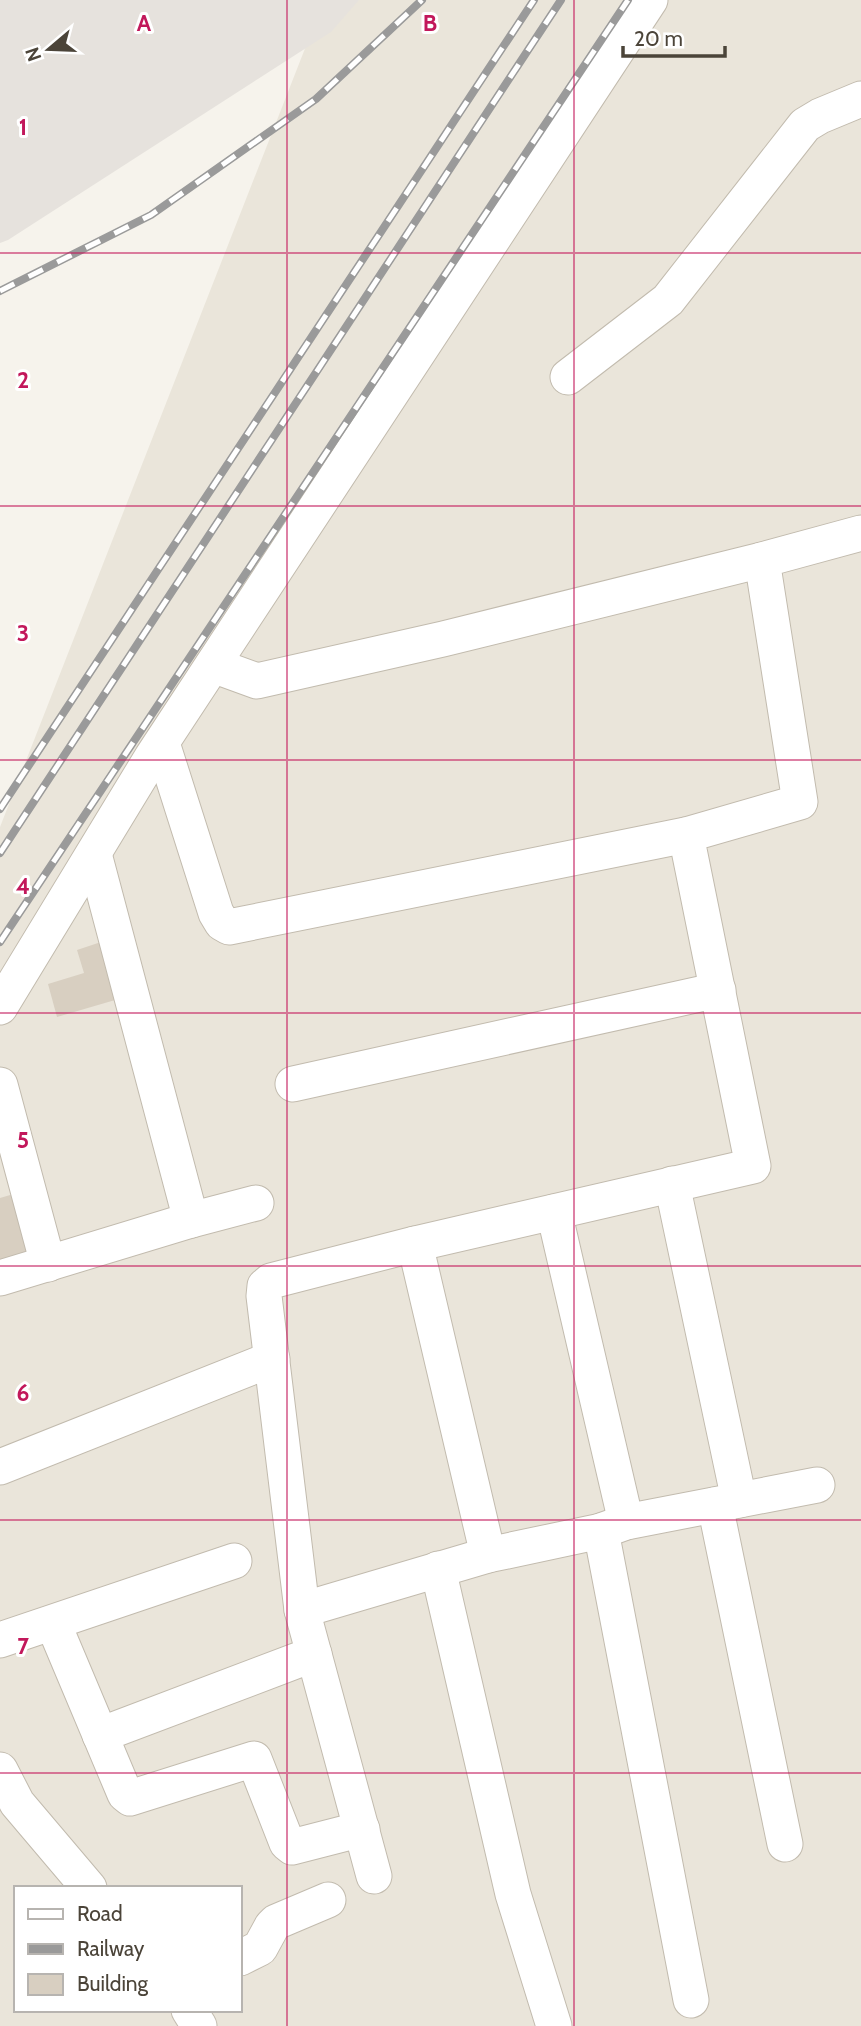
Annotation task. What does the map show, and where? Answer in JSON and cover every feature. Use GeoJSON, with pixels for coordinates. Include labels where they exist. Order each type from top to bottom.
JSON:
{"type":"FeatureCollection","features":[{"type":"Feature","properties":{"kind":"street"},"geometry":{"type":"LineString","coordinates":[[0,1007],[162,743],[650,0]]}},
{"type":"Feature","properties":{"kind":"street"},"geometry":{"type":"LineString","coordinates":[[568,377],[668,300],[804,125],[861,99]]}},
{"type":"Feature","properties":{"kind":"street"},"geometry":{"type":"LineString","coordinates":[[213,665],[257,681],[443,639],[861,533]]}},
{"type":"Feature","properties":{"kind":"street"},"geometry":{"type":"LineString","coordinates":[[162,743],[216,913],[229,928],[686,835],[800,802],[762,560]]}},
{"type":"Feature","properties":{"kind":"street"},"geometry":{"type":"LineString","coordinates":[[374,1875],[302,1610],[265,1286],[271,1282],[415,1244],[753,1166],[686,835]]}},
{"type":"Feature","properties":{"kind":"street"},"geometry":{"type":"LineString","coordinates":[[94,853],[191,1220]]}},
{"type":"Feature","properties":{"kind":"street"},"geometry":{"type":"LineString","coordinates":[[293,1084],[718,990]]}},
{"type":"Feature","properties":{"kind":"street"},"geometry":{"type":"LineString","coordinates":[[0,1086],[48,1264]]}},
{"type":"Feature","properties":{"kind":"street"},"geometry":{"type":"LineString","coordinates":[[672,1184],[785,1844]]}},
{"type":"Feature","properties":{"kind":"street"},"geometry":{"type":"LineString","coordinates":[[0,1278],[256,1203]]}},
{"type":"Feature","properties":{"kind":"street"},"geometry":{"type":"LineString","coordinates":[[555,1212],[614,1527],[691,2000]]}},
{"type":"Feature","properties":{"kind":"street"},"geometry":{"type":"LineString","coordinates":[[415,1244],[488,1555]]}},
{"type":"Feature","properties":{"kind":"street"},"geometry":{"type":"LineString","coordinates":[[0,1467],[272,1359]]}},
{"type":"Feature","properties":{"kind":"street"},"geometry":{"type":"LineString","coordinates":[[302,1610],[488,1555],[727,1502],[817,1485]]}},
{"type":"Feature","properties":{"kind":"street"},"geometry":{"type":"LineString","coordinates":[[0,1640],[234,1561]]}},
{"type":"Feature","properties":{"kind":"street"},"geometry":{"type":"LineString","coordinates":[[438,1569],[513,1894],[554,2026]]}},
{"type":"Feature","properties":{"kind":"street"},"geometry":{"type":"LineString","coordinates":[[53,1622],[125,1794],[131,1798],[254,1759],[287,1843],[292,1847],[362,1829]]}},
{"type":"Feature","properties":{"kind":"street"},"geometry":{"type":"LineString","coordinates":[[100,1735],[314,1654]]}},
{"type":"Feature","properties":{"kind":"street"},"geometry":{"type":"LineString","coordinates":[[0,1770],[17,1803],[87,1886]]}},
{"type":"Feature","properties":{"kind":"street"},"geometry":{"type":"LineString","coordinates":[[242,1957],[260,1948],[276,1922],[328,1900]]}},
{"type":"Feature","properties":{"kind":"shaded area"},"geometry":{"type":"Polygon","coordinates":[[[0,0],[359,0],[331,32],[0,243],[0,0]]]}},
{"type":"Feature","properties":{"kind":"shaded area"},"geometry":{"type":"Polygon","coordinates":[[[324,0],[861,0],[861,2026],[0,2026],[0,827],[324,0]]]}},
{"type":"Feature","properties":{"kind":"building"},"geometry":{"type":"Polygon","coordinates":[[[104,941],[122,998],[57,1017],[48,984],[84,973],[77,950],[104,941]]]}},
{"type":"Feature","properties":{"kind":"building"},"geometry":{"type":"Polygon","coordinates":[[[17,1193],[36,1256],[0,1266],[0,1198],[17,1193]]]}},
{"type":"Feature","properties":{"kind":"railway"},"geometry":{"type":"LineString","coordinates":[[0,291],[151,215],[316,99],[422,0]]}},
{"type":"Feature","properties":{"kind":"railway"},"geometry":{"type":"LineString","coordinates":[[0,809],[534,0]]}},
{"type":"Feature","properties":{"kind":"railway"},"geometry":{"type":"LineString","coordinates":[[0,853],[561,0]]}},
{"type":"Feature","properties":{"kind":"railway"},"geometry":{"type":"LineString","coordinates":[[0,942],[628,0]]}}]}
